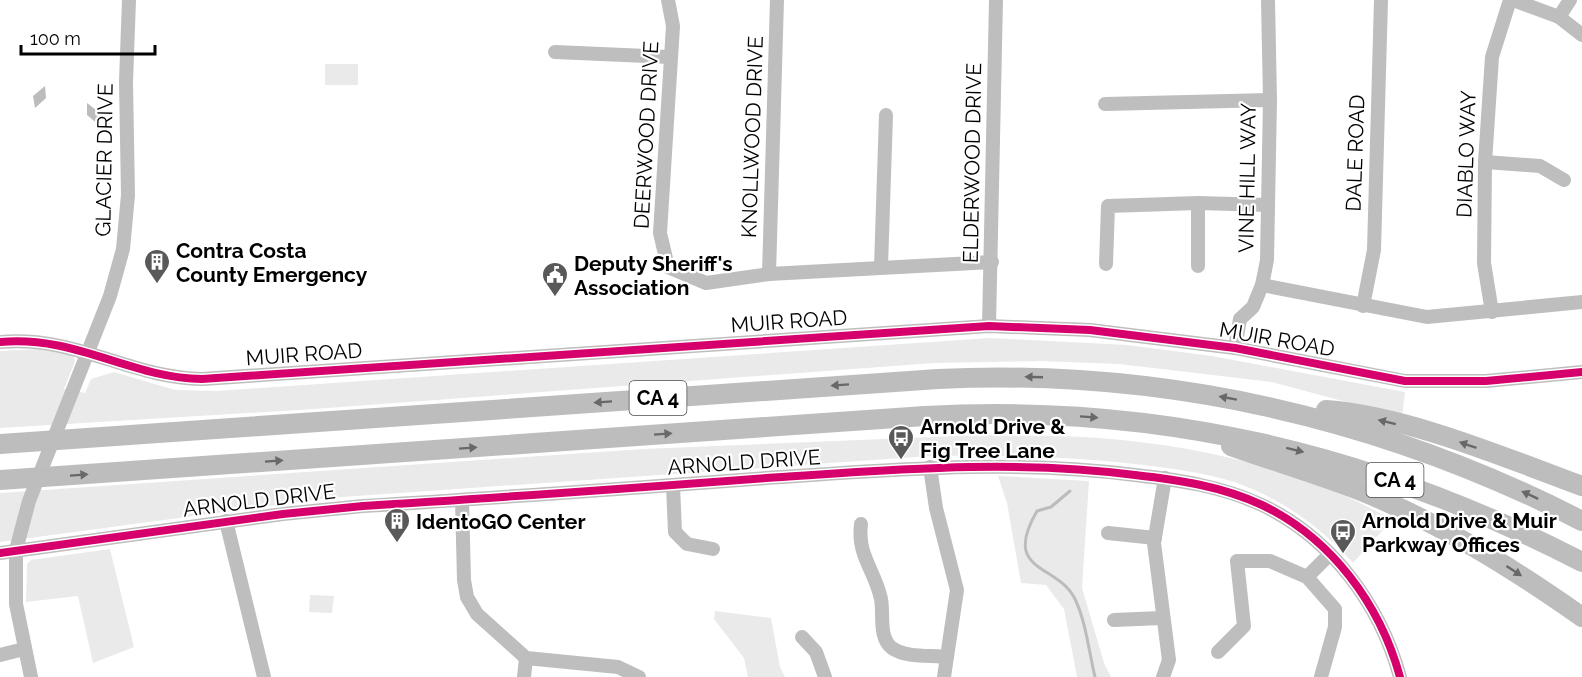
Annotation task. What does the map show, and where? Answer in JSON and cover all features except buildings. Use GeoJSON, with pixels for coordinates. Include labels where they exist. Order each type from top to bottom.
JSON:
{"type":"FeatureCollection","features":[{"type":"Feature","properties":{"kind":"highway","name":"CA 4"},"geometry":{"type":"LineString","coordinates":[[0,444],[979,377],[1051,378],[1133,384],[1205,394],[1285,410],[1365,431],[1433,454],[1500,481],[1582,521]]}},
{"type":"Feature","properties":{"kind":"highway"},"geometry":{"type":"LineString","coordinates":[[1285,410],[1319,410],[1360,415],[1459,442],[1582,486]]}},
{"type":"Feature","properties":{"kind":"highway","name":"CA 4"},"geometry":{"type":"LineString","coordinates":[[0,480],[945,415],[1068,415],[1197,429],[1291,449],[1391,478],[1485,515],[1582,562]]}},
{"type":"Feature","properties":{"kind":"highway"},"geometry":{"type":"LineString","coordinates":[[1197,429],[1232,446],[1356,489],[1414,515],[1482,551],[1582,616]]}},
{"type":"Feature","properties":{"kind":"street","name":"GLACIER DRIVE"},"geometry":{"type":"LineString","coordinates":[[31,677],[16,604],[16,550],[24,520],[118,271],[127,224],[126,82],[129,0]]}},
{"type":"Feature","properties":{"kind":"street","name":"DEERWOOD DRIVE"},"geometry":{"type":"LineString","coordinates":[[669,0],[673,26],[660,233],[668,267],[706,282],[769,274],[992,262]]}},
{"type":"Feature","properties":{"kind":"street","name":"KNOLLWOOD DRIVE"},"geometry":{"type":"LineString","coordinates":[[769,274],[777,0]]}},
{"type":"Feature","properties":{"kind":"street","name":"ELDERWOOD DRIVE"},"geometry":{"type":"LineString","coordinates":[[989,326],[996,0]]}},
{"type":"Feature","properties":{"kind":"street","name":"VINE HILL WAY"},"geometry":{"type":"LineString","coordinates":[[1235,348],[1240,319],[1253,307],[1262,285],[1267,260],[1270,100],[1268,0]]}},
{"type":"Feature","properties":{"kind":"street","name":"DALE ROAD"},"geometry":{"type":"LineString","coordinates":[[1363,306],[1374,250],[1381,0]]}},
{"type":"Feature","properties":{"kind":"street"},"geometry":{"type":"LineString","coordinates":[[1512,0],[1559,18],[1582,35]]}},
{"type":"Feature","properties":{"kind":"street","name":"DIABLO WAY"},"geometry":{"type":"LineString","coordinates":[[1492,312],[1484,263],[1485,162],[1491,57],[1512,0]]}},
{"type":"Feature","properties":{"kind":"street"},"geometry":{"type":"LineString","coordinates":[[1559,18],[1570,0]]}},
{"type":"Feature","properties":{"kind":"street"},"geometry":{"type":"LineString","coordinates":[[555,52],[670,57]]}},
{"type":"Feature","properties":{"kind":"street"},"geometry":{"type":"LineString","coordinates":[[1105,104],[1270,100]]}},
{"type":"Feature","properties":{"kind":"street"},"geometry":{"type":"LineString","coordinates":[[881,267],[886,115]]}},
{"type":"Feature","properties":{"kind":"street"},"geometry":{"type":"LineString","coordinates":[[1485,162],[1540,166],[1564,180]]}},
{"type":"Feature","properties":{"kind":"street"},"geometry":{"type":"LineString","coordinates":[[1106,264],[1108,206],[1198,203],[1268,205]]}},
{"type":"Feature","properties":{"kind":"street"},"geometry":{"type":"LineString","coordinates":[[1198,203],[1198,266]]}},
{"type":"Feature","properties":{"kind":"street"},"geometry":{"type":"LineString","coordinates":[[1262,285],[1427,317],[1582,302]]}},
{"type":"Feature","properties":{"kind":"street","name":"MUIR ROAD"},"geometry":{"type":"LineString","coordinates":[[0,342],[36,341],[88,351],[165,377],[202,379],[989,326],[1090,330],[1235,348],[1405,381],[1486,381],[1582,372]]}},
{"type":"Feature","properties":{"kind":"street","name":"ARNOLD DRIVE"},"geometry":{"type":"LineString","coordinates":[[0,553],[311,511],[930,467],[1051,466],[1165,478],[1231,493],[1263,506],[1290,522],[1330,554],[1361,592],[1389,642],[1400,677]]}},
{"type":"Feature","properties":{"kind":"street"},"geometry":{"type":"LineString","coordinates":[[930,467],[936,508],[957,590],[944,677]]}},
{"type":"Feature","properties":{"kind":"street"},"geometry":{"type":"LineString","coordinates":[[1163,677],[1169,660],[1161,618],[1155,538],[1165,478]]}},
{"type":"Feature","properties":{"kind":"street"},"geometry":{"type":"LineString","coordinates":[[673,485],[675,532],[687,544],[713,549]]}},
{"type":"Feature","properties":{"kind":"street"},"geometry":{"type":"LineString","coordinates":[[462,500],[467,597],[477,614],[526,658],[618,667],[639,677]]}},
{"type":"Feature","properties":{"kind":"street"},"geometry":{"type":"LineString","coordinates":[[226,521],[264,677]]}},
{"type":"Feature","properties":{"kind":"street"},"geometry":{"type":"LineString","coordinates":[[861,524],[859,542],[881,598],[883,633],[891,647],[906,654],[947,657]]}},
{"type":"Feature","properties":{"kind":"street"},"geometry":{"type":"LineString","coordinates":[[1108,533],[1155,538]]}},
{"type":"Feature","properties":{"kind":"street"},"geometry":{"type":"LineString","coordinates":[[1307,577],[1330,554]]}},
{"type":"Feature","properties":{"kind":"street"},"geometry":{"type":"LineString","coordinates":[[1218,652],[1244,626],[1237,561],[1270,561],[1307,577],[1335,609],[1335,627],[1322,677]]}},
{"type":"Feature","properties":{"kind":"street"},"geometry":{"type":"LineString","coordinates":[[1114,620],[1161,618]]}},
{"type":"Feature","properties":{"kind":"street"},"geometry":{"type":"LineString","coordinates":[[802,637],[816,652],[825,677]]}},
{"type":"Feature","properties":{"kind":"street"},"geometry":{"type":"LineString","coordinates":[[0,655],[24,649]]}},
{"type":"Feature","properties":{"kind":"street"},"geometry":{"type":"LineString","coordinates":[[524,677],[526,658]]}},
{"type":"Feature","properties":{"kind":"shaded area"},"geometry":{"type":"Polygon","coordinates":[[[325,64],[358,64],[358,85],[325,85],[325,64]]]}},
{"type":"Feature","properties":{"kind":"shaded area"},"geometry":{"type":"Polygon","coordinates":[[[45,86],[46,98],[35,108],[33,96],[45,86]]]}},
{"type":"Feature","properties":{"kind":"shaded area"},"geometry":{"type":"Polygon","coordinates":[[[87,103],[100,113],[99,125],[87,115],[87,103]]]}},
{"type":"Feature","properties":{"kind":"shaded area"},"geometry":{"type":"Polygon","coordinates":[[[990,338],[1127,345],[1212,356],[1405,392],[1402,417],[1272,382],[1119,364],[1041,361],[934,363],[314,409],[0,428],[0,351],[39,349],[73,355],[75,361],[64,389],[85,393],[91,379],[114,372],[175,390],[216,391],[990,338]]]}},
{"type":"Feature","properties":{"kind":"shaded area"},"geometry":{"type":"Polygon","coordinates":[[[981,435],[1100,438],[1213,454],[1287,474],[1323,487],[1392,520],[1353,563],[1327,537],[1298,515],[1267,496],[1234,482],[1172,469],[1084,459],[931,456],[328,498],[0,542],[0,493],[643,449],[981,435]]]}},
{"type":"Feature","properties":{"kind":"shaded area"},"geometry":{"type":"Polygon","coordinates":[[[998,476],[1089,481],[1082,588],[1104,663],[1111,677],[1077,677],[1064,609],[1046,585],[1021,583],[1007,503],[998,476]]]}},
{"type":"Feature","properties":{"kind":"shaded area"},"geometry":{"type":"Polygon","coordinates":[[[110,549],[134,647],[93,663],[78,596],[26,602],[27,564],[31,560],[110,549]]]}},
{"type":"Feature","properties":{"kind":"shaded area"},"geometry":{"type":"Polygon","coordinates":[[[310,595],[334,596],[332,613],[309,612],[310,595]]]}},
{"type":"Feature","properties":{"kind":"shaded area"},"geometry":{"type":"Polygon","coordinates":[[[715,611],[771,618],[780,667],[785,677],[748,677],[744,658],[714,619],[715,611]]]}},
{"type":"Feature","properties":{"kind":"waterway"},"geometry":{"type":"LineString","coordinates":[[1070,491],[1051,507],[1037,511],[1028,531],[1025,546],[1028,557],[1067,587],[1075,599],[1085,627],[1095,677]]}},
{"type":"Feature","properties":{"kind":"cycle path"},"geometry":{"type":"LineString","coordinates":[[0,342],[54,345],[151,372],[202,379],[989,326],[1090,330],[1235,348],[1405,381],[1486,381],[1582,372]]}},
{"type":"Feature","properties":{"kind":"cycle path"},"geometry":{"type":"LineString","coordinates":[[0,553],[283,514],[363,506],[905,469],[997,467],[1089,470],[1168,479],[1215,488],[1247,498],[1287,519],[1331,555],[1366,599],[1380,624],[1400,677]]}},
{"type":"Feature","properties":{"kind":"place","name":"Contra Costa County Emergency"},"geometry":{"type":"Point","coordinates":[157,285]}},
{"type":"Feature","properties":{"kind":"place","name":"Deputy Sheriff's Association"},"geometry":{"type":"Point","coordinates":[555,298]}},
{"type":"Feature","properties":{"kind":"place","name":"Arnold Drive & Fig Tree Lane"},"geometry":{"type":"Point","coordinates":[901,461]}},
{"type":"Feature","properties":{"kind":"place","name":"IdentoGO Center"},"geometry":{"type":"Point","coordinates":[397,544]}},
{"type":"Feature","properties":{"kind":"place","name":"Arnold Drive & Muir Parkway Offices"},"geometry":{"type":"Point","coordinates":[1343,555]}}]}
